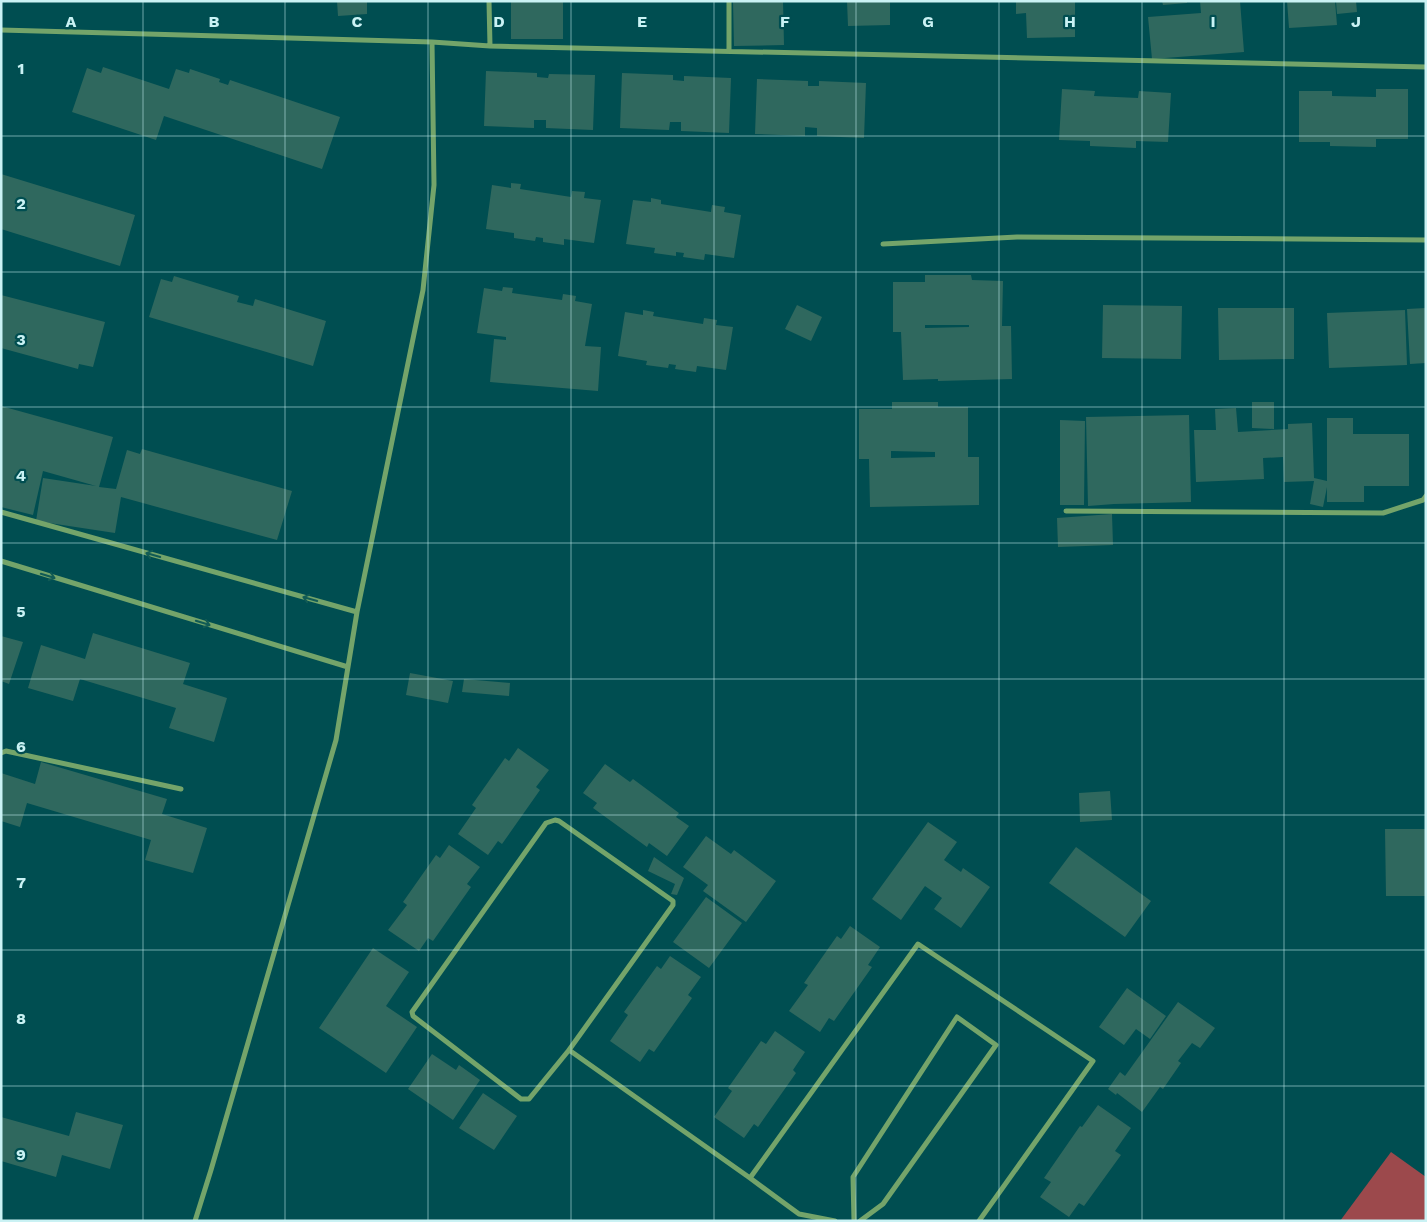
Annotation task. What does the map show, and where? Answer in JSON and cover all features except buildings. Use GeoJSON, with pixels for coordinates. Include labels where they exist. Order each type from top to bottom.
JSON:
{"type":"FeatureCollection","features":[{"type":"Feature","properties":{"kind":"street"},"geometry":{"type":"LineString","coordinates":[[489,1],[490,46]]}},
{"type":"Feature","properties":{"kind":"street"},"geometry":{"type":"LineString","coordinates":[[729,1],[729,51]]}},
{"type":"Feature","properties":{"kind":"street"},"geometry":{"type":"LineString","coordinates":[[1,30],[432,42],[490,46],[1426,67]]}},
{"type":"Feature","properties":{"kind":"street"},"geometry":{"type":"LineString","coordinates":[[195,1221],[336,740],[356,612],[423,290],[434,185],[432,42]]}},
{"type":"Feature","properties":{"kind":"street"},"geometry":{"type":"LineString","coordinates":[[884,244],[1017,238],[1426,240]]}},
{"type":"Feature","properties":{"kind":"street"},"geometry":{"type":"LineString","coordinates":[[1066,511],[1383,514],[1424,500],[1426,496]]}},
{"type":"Feature","properties":{"kind":"street"},"geometry":{"type":"LineString","coordinates":[[1,512],[356,612]]}},
{"type":"Feature","properties":{"kind":"street"},"geometry":{"type":"LineString","coordinates":[[1,562],[348,667]]}},
{"type":"Feature","properties":{"kind":"street"},"geometry":{"type":"LineString","coordinates":[[1,753],[6,751],[181,789]]}},
{"type":"Feature","properties":{"kind":"street"},"geometry":{"type":"LineString","coordinates":[[555,820],[673,901],[674,905],[569,1050],[529,1099],[520,1100],[413,1016],[412,1012],[546,823],[555,820]]}},
{"type":"Feature","properties":{"kind":"street"},"geometry":{"type":"LineString","coordinates":[[750,1178],[918,944],[1093,1061],[979,1221]]}},
{"type":"Feature","properties":{"kind":"street"},"geometry":{"type":"LineString","coordinates":[[854,1221],[853,1177],[956,1017],[996,1045],[883,1204],[860,1221]]}},
{"type":"Feature","properties":{"kind":"street"},"geometry":{"type":"LineString","coordinates":[[569,1050],[800,1214],[835,1221]]}},
{"type":"Feature","properties":{"kind":"shaded area"},"geometry":{"type":"Polygon","coordinates":[[[1391,1152],[1426,1177],[1426,1221],[1340,1221],[1391,1152]]]}}]}
